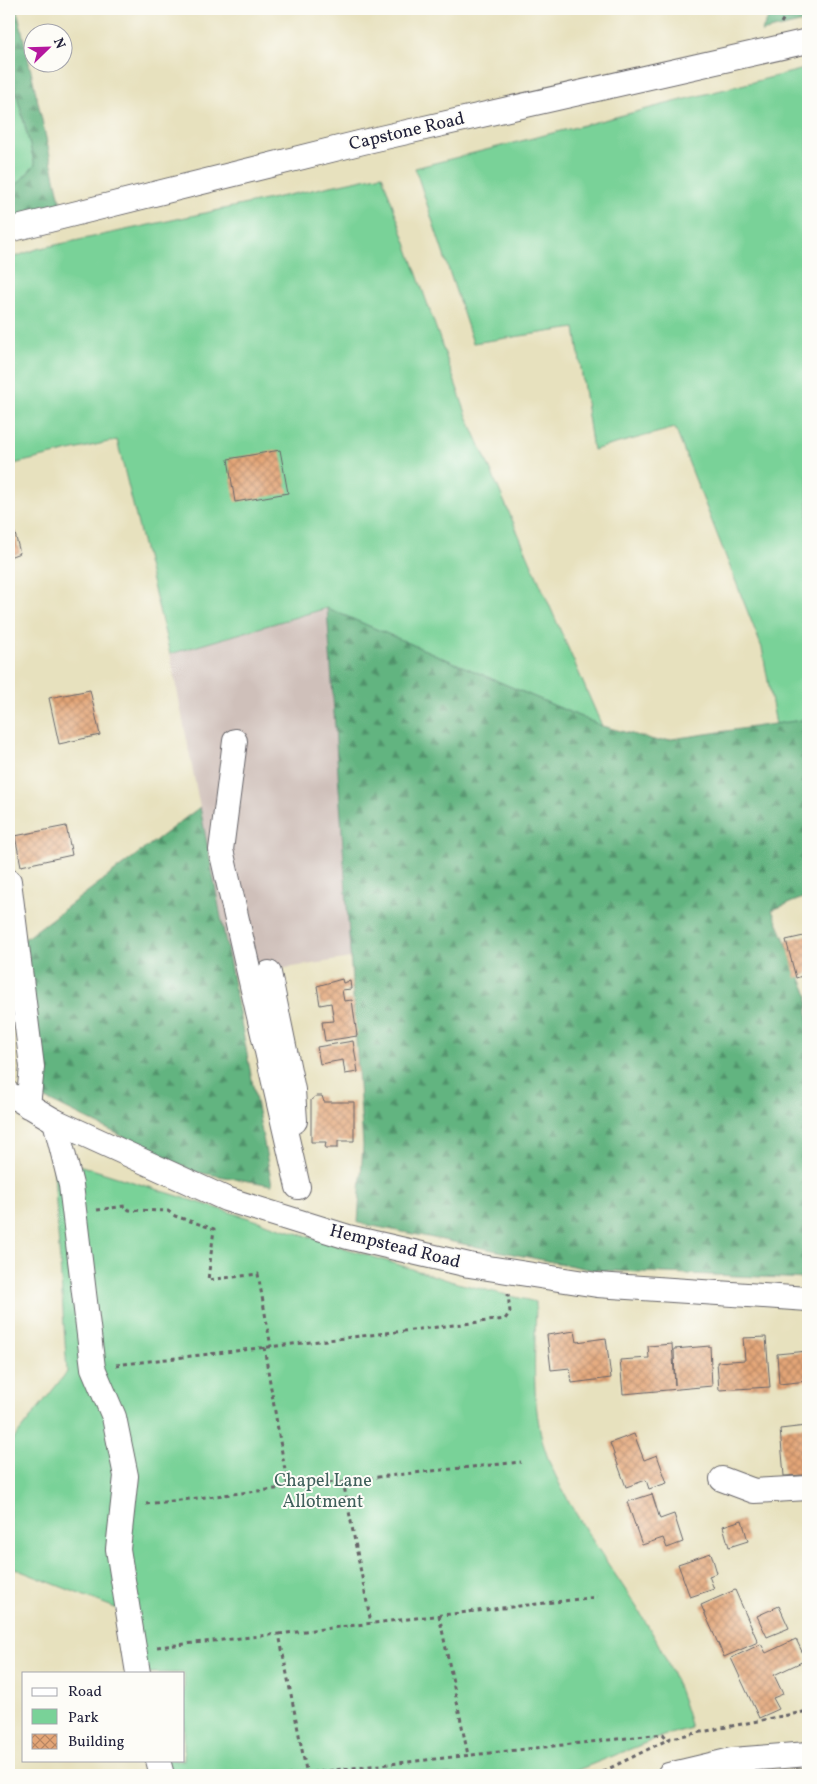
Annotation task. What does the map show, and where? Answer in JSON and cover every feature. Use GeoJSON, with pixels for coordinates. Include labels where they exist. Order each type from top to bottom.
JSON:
{"type":"FeatureCollection","features":[{"type":"Feature","properties":{"kind":"street","name":"Capstone Road"},"geometry":{"type":"LineString","coordinates":[[9,230],[363,142],[808,41]]}},
{"type":"Feature","properties":{"kind":"street"},"geometry":{"type":"LineString","coordinates":[[236,741],[221,850],[298,1187]]}},
{"type":"Feature","properties":{"kind":"street"},"geometry":{"type":"LineString","coordinates":[[9,881],[32,1067],[18,1100]]}},
{"type":"Feature","properties":{"kind":"street"},"geometry":{"type":"LineString","coordinates":[[269,973],[293,1090],[298,1187],[288,1218]]}},
{"type":"Feature","properties":{"kind":"street","name":"Hempstead Road"},"geometry":{"type":"LineString","coordinates":[[18,1100],[55,1121],[226,1199],[348,1237],[469,1265],[597,1285],[808,1299]]}},
{"type":"Feature","properties":{"kind":"street"},"geometry":{"type":"LineString","coordinates":[[55,1121],[71,1186],[94,1368],[116,1426],[126,1476],[118,1549],[138,1672]]}},
{"type":"Feature","properties":{"kind":"street"},"geometry":{"type":"LineString","coordinates":[[722,1479],[754,1491],[808,1488]]}},
{"type":"Feature","properties":{"kind":"street"},"geometry":{"type":"LineString","coordinates":[[669,1775],[732,1760],[808,1754]]}},
{"type":"Feature","properties":{"kind":"street"},"geometry":{"type":"LineString","coordinates":[[159,1762],[162,1775]]}},
{"type":"Feature","properties":{"kind":"path"},"geometry":{"type":"LineString","coordinates":[[74,1214],[125,1206],[129,1210],[168,1211],[175,1216],[214,1229],[208,1280],[258,1274],[271,1347]]}},
{"type":"Feature","properties":{"kind":"path"},"geometry":{"type":"LineString","coordinates":[[94,1368],[505,1318],[510,1312],[505,1271]]}},
{"type":"Feature","properties":{"kind":"path"},"geometry":{"type":"LineString","coordinates":[[264,1347],[288,1488]]}},
{"type":"Feature","properties":{"kind":"path"},"geometry":{"type":"LineString","coordinates":[[123,1507],[521,1462]]}},
{"type":"Feature","properties":{"kind":"path"},"geometry":{"type":"LineString","coordinates":[[343,1481],[371,1624]]}},
{"type":"Feature","properties":{"kind":"path"},"geometry":{"type":"LineString","coordinates":[[134,1650],[597,1597]]}},
{"type":"Feature","properties":{"kind":"path"},"geometry":{"type":"LineString","coordinates":[[439,1615],[468,1755]]}},
{"type":"Feature","properties":{"kind":"path"},"geometry":{"type":"LineString","coordinates":[[279,1634],[307,1774]]}},
{"type":"Feature","properties":{"kind":"path"},"geometry":{"type":"LineString","coordinates":[[596,1775],[668,1740],[808,1711]]}},
{"type":"Feature","properties":{"kind":"path"},"geometry":{"type":"LineString","coordinates":[[289,1775],[663,1734],[668,1740]]}},
{"type":"Feature","properties":{"kind":"shaded area"},"geometry":{"type":"Polygon","coordinates":[[[327,608],[351,958],[233,976],[170,654],[327,608]]]}},
{"type":"Feature","properties":{"kind":"green space"},"geometry":{"type":"Polygon","coordinates":[[[9,9],[17,9],[22,31],[22,72],[31,72],[62,209],[9,223],[9,193],[35,165],[9,64],[9,9]]]}},
{"type":"Feature","properties":{"kind":"green space"},"geometry":{"type":"Polygon","coordinates":[[[773,9],[808,9],[808,21],[761,32],[773,9]]]}},
{"type":"Feature","properties":{"kind":"green space"},"geometry":{"type":"Polygon","coordinates":[[[9,64],[35,165],[9,193],[9,64]]]}},
{"type":"Feature","properties":{"kind":"green space"},"geometry":{"type":"Polygon","coordinates":[[[808,68],[808,719],[776,725],[762,648],[675,428],[593,450],[575,328],[473,343],[415,168],[808,68]]]}},
{"type":"Feature","properties":{"kind":"green space"},"geometry":{"type":"Polygon","coordinates":[[[382,175],[467,416],[602,726],[327,608],[170,654],[117,440],[9,465],[9,259],[37,249],[382,175]]]}},
{"type":"Feature","properties":{"kind":"green space"},"geometry":{"type":"Polygon","coordinates":[[[327,608],[602,726],[658,741],[808,719],[808,896],[772,910],[808,995],[808,1279],[593,1270],[358,1223],[363,1145],[327,608]]]}},
{"type":"Feature","properties":{"kind":"green space"},"geometry":{"type":"Polygon","coordinates":[[[200,807],[272,1185],[195,1172],[40,1096],[22,941],[200,807]]]}},
{"type":"Feature","properties":{"kind":"green space","name":"Chapel Lane Allotment"},"geometry":{"type":"Polygon","coordinates":[[[53,1157],[457,1283],[536,1302],[536,1406],[544,1446],[551,1466],[584,1527],[661,1649],[683,1701],[691,1728],[666,1735],[565,1775],[153,1775],[150,1762],[185,1762],[185,1672],[131,1672],[118,1609],[18,1570],[9,1564],[9,1445],[67,1372],[53,1157]]]}},
{"type":"Feature","properties":{"kind":"building"},"geometry":{"type":"Polygon","coordinates":[[[280,450],[288,493],[235,502],[228,459],[280,450]]]}},
{"type":"Feature","properties":{"kind":"building"},"geometry":{"type":"Polygon","coordinates":[[[14,530],[20,553],[9,557],[9,531],[14,530]]]}},
{"type":"Feature","properties":{"kind":"building"},"geometry":{"type":"Polygon","coordinates":[[[90,690],[100,735],[59,744],[49,698],[90,690]]]}},
{"type":"Feature","properties":{"kind":"building"},"geometry":{"type":"Polygon","coordinates":[[[66,826],[72,855],[21,866],[15,836],[66,826]]]}},
{"type":"Feature","properties":{"kind":"building"},"geometry":{"type":"Polygon","coordinates":[[[808,935],[808,974],[796,978],[786,940],[808,935]]]}},
{"type":"Feature","properties":{"kind":"building"},"geometry":{"type":"Polygon","coordinates":[[[342,979],[343,983],[350,981],[351,989],[342,990],[344,1001],[352,1000],[357,1036],[325,1041],[322,1022],[334,1021],[331,1003],[320,1005],[317,986],[342,979]]]}},
{"type":"Feature","properties":{"kind":"building"},"geometry":{"type":"Polygon","coordinates":[[[353,1041],[358,1072],[345,1074],[343,1060],[320,1064],[317,1047],[353,1041]]]}},
{"type":"Feature","properties":{"kind":"building"},"geometry":{"type":"Polygon","coordinates":[[[316,1096],[322,1096],[324,1102],[354,1102],[354,1141],[338,1141],[338,1148],[325,1148],[326,1142],[311,1142],[311,1100],[316,1096]]]}},
{"type":"Feature","properties":{"kind":"building"},"geometry":{"type":"Polygon","coordinates":[[[575,1331],[577,1342],[606,1338],[611,1378],[572,1383],[570,1368],[551,1370],[547,1335],[575,1331]]]}},
{"type":"Feature","properties":{"kind":"building"},"geometry":{"type":"Polygon","coordinates":[[[766,1337],[770,1387],[719,1390],[717,1362],[745,1360],[743,1338],[766,1337]]]}},
{"type":"Feature","properties":{"kind":"building"},"geometry":{"type":"Polygon","coordinates":[[[672,1344],[675,1385],[674,1349],[710,1346],[712,1386],[623,1394],[620,1360],[649,1358],[648,1346],[672,1344]]]}},
{"type":"Feature","properties":{"kind":"building"},"geometry":{"type":"Polygon","coordinates":[[[808,1351],[808,1381],[779,1384],[777,1354],[808,1351]]]}},
{"type":"Feature","properties":{"kind":"building"},"geometry":{"type":"Polygon","coordinates":[[[806,1426],[808,1454],[807,1483],[806,1475],[784,1476],[780,1429],[806,1426]]]}},
{"type":"Feature","properties":{"kind":"building"},"geometry":{"type":"Polygon","coordinates":[[[634,1434],[644,1460],[657,1455],[667,1483],[649,1489],[646,1480],[626,1487],[610,1443],[634,1434]]]}},
{"type":"Feature","properties":{"kind":"building"},"geometry":{"type":"Polygon","coordinates":[[[652,1494],[660,1519],[674,1514],[683,1542],[667,1548],[663,1538],[642,1545],[627,1502],[652,1494]]]}},
{"type":"Feature","properties":{"kind":"building"},"geometry":{"type":"Polygon","coordinates":[[[742,1520],[748,1541],[729,1547],[723,1526],[742,1520]]]}},
{"type":"Feature","properties":{"kind":"building"},"geometry":{"type":"Polygon","coordinates":[[[711,1553],[717,1573],[709,1576],[714,1589],[690,1597],[678,1564],[711,1553]]]}},
{"type":"Feature","properties":{"kind":"building"},"geometry":{"type":"Polygon","coordinates":[[[735,1590],[758,1642],[724,1657],[701,1605],[735,1590]]]}},
{"type":"Feature","properties":{"kind":"building"},"geometry":{"type":"Polygon","coordinates":[[[779,1606],[789,1628],[767,1637],[757,1616],[779,1606]]]}},
{"type":"Feature","properties":{"kind":"building"},"geometry":{"type":"Polygon","coordinates":[[[796,1639],[806,1660],[774,1675],[783,1694],[773,1698],[779,1709],[759,1718],[731,1658],[761,1644],[766,1653],[796,1639]]]}}]}
